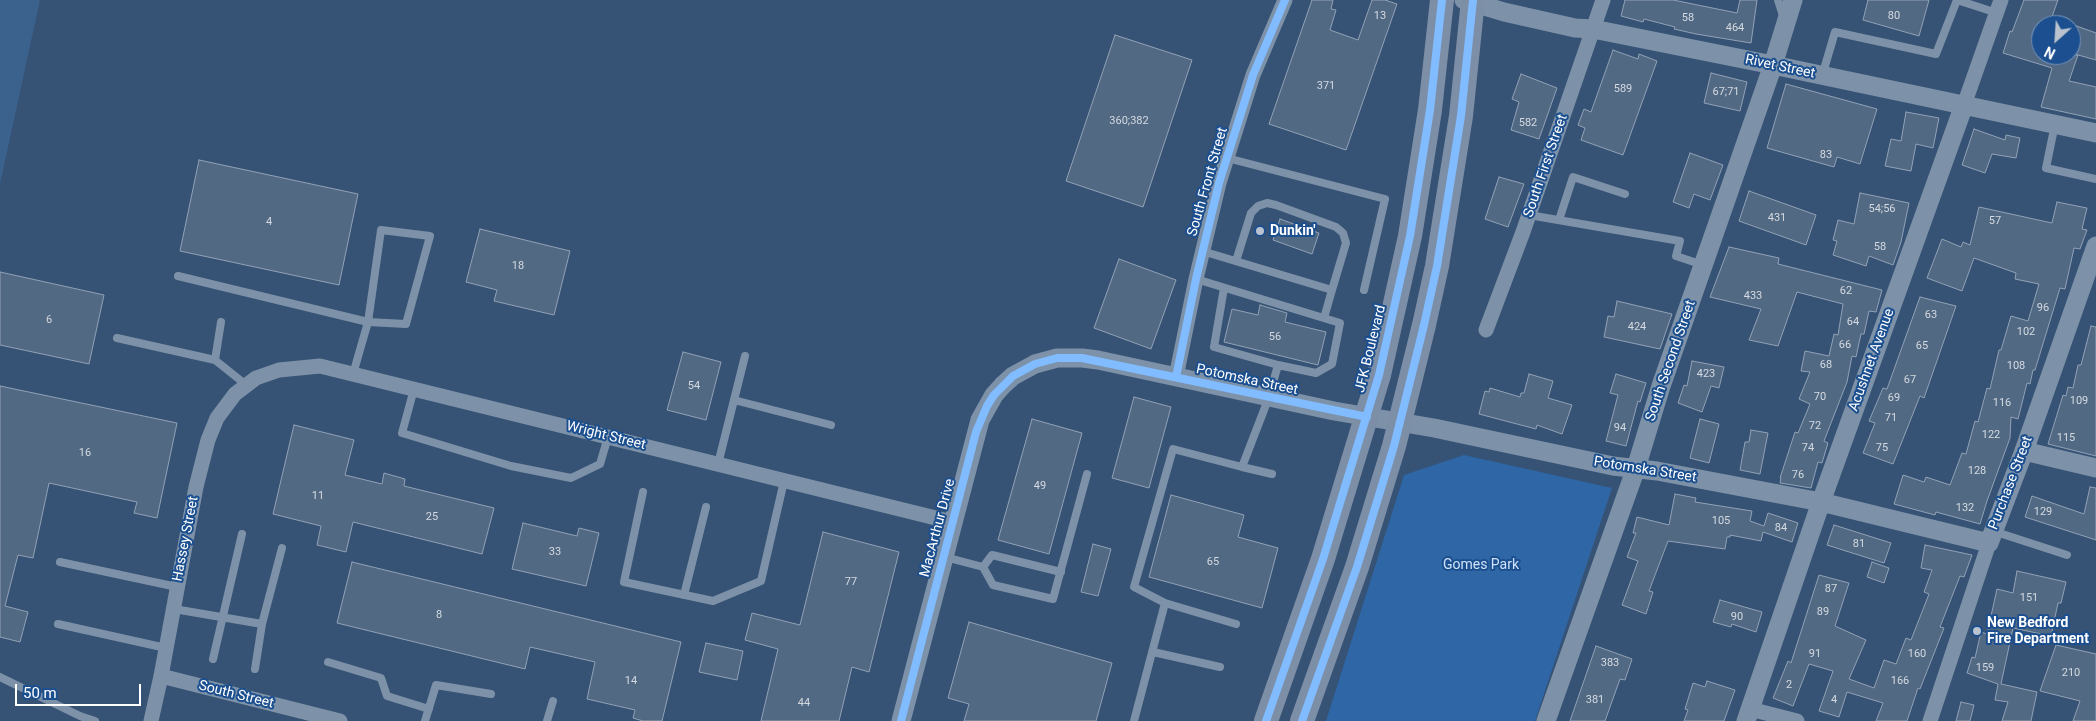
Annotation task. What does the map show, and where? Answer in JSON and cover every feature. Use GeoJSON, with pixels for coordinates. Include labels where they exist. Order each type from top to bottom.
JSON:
{"type":"FeatureCollection","features":[{"type":"Feature","properties":{"kind":"main road","name":"JFK Boulevard"},"geometry":{"type":"LineString","coordinates":[[1266,721],[1323,559],[1379,375],[1410,236],[1430,110],[1442,0]]}},
{"type":"Feature","properties":{"kind":"main road"},"geometry":{"type":"LineString","coordinates":[[1302,721],[1357,567],[1400,422],[1424,325],[1436,266],[1461,116],[1470,1]]}},
{"type":"Feature","properties":{"kind":"street","name":"South Front Street"},"geometry":{"type":"LineString","coordinates":[[1176,377],[1202,251],[1227,158],[1253,76],[1285,0]]}},
{"type":"Feature","properties":{"kind":"street","name":"South First Street"},"geometry":{"type":"LineString","coordinates":[[1486,330],[1529,215],[1603,0]]}},
{"type":"Feature","properties":{"kind":"street","name":"South Second Street"},"geometry":{"type":"LineString","coordinates":[[1546,721],[1636,468],[1660,386],[1773,65],[1793,0]]}},
{"type":"Feature","properties":{"kind":"street","name":"Rivet Street"},"geometry":{"type":"LineString","coordinates":[[1470,1],[1557,24],[1593,29],[1773,65],[2096,133]]}},
{"type":"Feature","properties":{"kind":"street","name":"Acushnet Avenue"},"geometry":{"type":"LineString","coordinates":[[1748,715],[1821,502],[1999,6]]}},
{"type":"Feature","properties":{"kind":"street","name":"Purchase Street"},"geometry":{"type":"LineString","coordinates":[[1930,721],[1991,537],[2024,451],[2096,246]]}},
{"type":"Feature","properties":{"kind":"street","name":"Potomska Street"},"geometry":{"type":"LineString","coordinates":[[1034,364],[1057,358],[1082,358],[1613,466],[1636,468],[1821,502],[1991,537]]}},
{"type":"Feature","properties":{"kind":"street","name":"MacArthur Drive"},"geometry":{"type":"LineString","coordinates":[[901,721],[976,432],[994,395],[1013,376],[1034,364]]}},
{"type":"Feature","properties":{"kind":"street","name":"Wright Street"},"geometry":{"type":"LineString","coordinates":[[252,381],[279,370],[320,366],[952,522]]}},
{"type":"Feature","properties":{"kind":"street","name":"Hassey Street"},"geometry":{"type":"LineString","coordinates":[[151,721],[174,609],[196,486],[208,440],[225,406],[252,381]]}},
{"type":"Feature","properties":{"kind":"street"},"geometry":{"type":"LineString","coordinates":[[2024,451],[2096,468]]}},
{"type":"Feature","properties":{"kind":"street","name":"South Street"},"geometry":{"type":"LineString","coordinates":[[161,676],[340,721]]}},
{"type":"Feature","properties":{"kind":"street"},"geometry":{"type":"LineString","coordinates":[[1748,715],[1797,721]]}},
{"type":"Feature","properties":{"kind":"lane"},"geometry":{"type":"LineString","coordinates":[[1778,0],[1786,24]]}},
{"type":"Feature","properties":{"kind":"lane"},"geometry":{"type":"LineString","coordinates":[[1822,76],[1835,32],[1936,54],[1957,0],[1999,6]]}},
{"type":"Feature","properties":{"kind":"lane"},"geometry":{"type":"LineString","coordinates":[[2055,124],[2046,168],[2096,179]]}},
{"type":"Feature","properties":{"kind":"lane"},"geometry":{"type":"LineString","coordinates":[[1227,158],[1385,199],[1364,290]]}},
{"type":"Feature","properties":{"kind":"lane"},"geometry":{"type":"LineString","coordinates":[[1559,220],[1573,177],[1625,194]]}},
{"type":"Feature","properties":{"kind":"lane"},"geometry":{"type":"LineString","coordinates":[[1236,261],[1251,212],[1258,206],[1267,203],[1276,205],[1336,227],[1344,233],[1346,243],[1324,318]]}},
{"type":"Feature","properties":{"kind":"lane"},"geometry":{"type":"LineString","coordinates":[[1529,215],[1680,241],[1676,256],[1703,265]]}},
{"type":"Feature","properties":{"kind":"lane"},"geometry":{"type":"LineString","coordinates":[[178,276],[368,322],[406,324],[430,236],[381,230],[368,322],[353,374]]}},
{"type":"Feature","properties":{"kind":"lane"},"geometry":{"type":"LineString","coordinates":[[1202,251],[1332,290]]}},
{"type":"Feature","properties":{"kind":"lane"},"geometry":{"type":"LineString","coordinates":[[1196,279],[1340,323],[1332,364],[1316,373],[1278,365],[1214,347],[1224,288]]}},
{"type":"Feature","properties":{"kind":"lane"},"geometry":{"type":"LineString","coordinates":[[215,360],[221,322]]}},
{"type":"Feature","properties":{"kind":"lane"},"geometry":{"type":"LineString","coordinates":[[117,338],[215,360],[252,381]]}},
{"type":"Feature","properties":{"kind":"lane"},"geometry":{"type":"LineString","coordinates":[[718,464],[745,356]]}},
{"type":"Feature","properties":{"kind":"lane"},"geometry":{"type":"LineString","coordinates":[[1242,467],[1269,397],[1278,365]]}},
{"type":"Feature","properties":{"kind":"lane"},"geometry":{"type":"LineString","coordinates":[[414,389],[402,433],[511,466],[571,478],[600,464],[608,437]]}},
{"type":"Feature","properties":{"kind":"lane"},"geometry":{"type":"LineString","coordinates":[[734,400],[831,425]]}},
{"type":"Feature","properties":{"kind":"lane"},"geometry":{"type":"LineString","coordinates":[[1236,624],[1165,603],[1134,587],[1173,449],[1272,474]]}},
{"type":"Feature","properties":{"kind":"lane"},"geometry":{"type":"LineString","coordinates":[[943,556],[983,567],[994,585],[1053,599],[1088,474]]}},
{"type":"Feature","properties":{"kind":"lane"},"geometry":{"type":"LineString","coordinates":[[643,492],[624,582],[713,601],[761,581],[784,480]]}},
{"type":"Feature","properties":{"kind":"lane"},"geometry":{"type":"LineString","coordinates":[[684,595],[706,507]]}},
{"type":"Feature","properties":{"kind":"lane"},"geometry":{"type":"LineString","coordinates":[[213,659],[242,534]]}},
{"type":"Feature","properties":{"kind":"lane"},"geometry":{"type":"LineString","coordinates":[[1991,537],[2067,555]]}},
{"type":"Feature","properties":{"kind":"lane"},"geometry":{"type":"LineString","coordinates":[[255,668],[262,624],[282,548]]}},
{"type":"Feature","properties":{"kind":"lane"},"geometry":{"type":"LineString","coordinates":[[983,567],[992,555],[1061,572]]}},
{"type":"Feature","properties":{"kind":"lane"},"geometry":{"type":"LineString","coordinates":[[60,562],[178,587]]}},
{"type":"Feature","properties":{"kind":"lane"},"geometry":{"type":"LineString","coordinates":[[1134,721],[1165,603]]}},
{"type":"Feature","properties":{"kind":"lane"},"geometry":{"type":"LineString","coordinates":[[174,609],[262,624]]}},
{"type":"Feature","properties":{"kind":"lane"},"geometry":{"type":"LineString","coordinates":[[58,624],[166,648]]}},
{"type":"Feature","properties":{"kind":"lane"},"geometry":{"type":"LineString","coordinates":[[1153,652],[1220,667]]}},
{"type":"Feature","properties":{"kind":"lane"},"geometry":{"type":"LineString","coordinates":[[328,662],[381,678],[387,696],[429,709]]}},
{"type":"Feature","properties":{"kind":"lane"},"geometry":{"type":"LineString","coordinates":[[0,676],[80,716],[95,721]]}},
{"type":"Feature","properties":{"kind":"lane"},"geometry":{"type":"LineString","coordinates":[[425,721],[436,685],[491,694]]}},
{"type":"Feature","properties":{"kind":"lane"},"geometry":{"type":"LineString","coordinates":[[548,721],[553,701]]}},
{"type":"Feature","properties":{"kind":"green space","name":"Gomes Park"},"geometry":{"type":"Polygon","coordinates":[[[1464,455],[1612,488],[1535,721],[1326,721],[1404,475],[1464,455]]]}},
{"type":"Feature","properties":{"kind":"shaded area"},"geometry":{"type":"Polygon","coordinates":[[[0,0],[40,0],[0,184],[0,0]]]}},
{"type":"Feature","properties":{"kind":"building"},"geometry":{"type":"Polygon","coordinates":[[[1312,0],[1333,0],[1331,9],[1336,10],[1330,30],[1358,40],[1372,0],[1385,0],[1397,4],[1346,150],[1269,124],[1312,0]]]}},
{"type":"Feature","properties":{"kind":"building"},"geometry":{"type":"Polygon","coordinates":[[[1625,0],[1673,0],[1737,13],[1740,0],[1757,0],[1751,43],[1696,34],[1644,19],[1643,22],[1621,16],[1625,0]]]}},
{"type":"Feature","properties":{"kind":"building"},"geometry":{"type":"Polygon","coordinates":[[[1868,0],[1929,0],[1919,36],[1863,20],[1868,0]]]}},
{"type":"Feature","properties":{"kind":"building"},"geometry":{"type":"Polygon","coordinates":[[[2024,0],[2058,0],[2053,15],[2031,15],[2031,62],[2003,53],[2010,31],[2012,32],[2024,0]]]}},
{"type":"Feature","properties":{"kind":"building"},"geometry":{"type":"Polygon","coordinates":[[[2081,28],[2096,33],[2096,60],[2081,56],[2081,28]]]}},
{"type":"Feature","properties":{"kind":"building"},"geometry":{"type":"Polygon","coordinates":[[[1115,35],[1192,60],[1143,207],[1066,181],[1115,35]]]}},
{"type":"Feature","properties":{"kind":"building"},"geometry":{"type":"Polygon","coordinates":[[[1613,50],[1638,59],[1639,54],[1657,61],[1623,155],[1581,140],[1585,128],[1578,125],[1584,109],[1591,112],[1613,50]]]}},
{"type":"Feature","properties":{"kind":"building"},"geometry":{"type":"Polygon","coordinates":[[[2042,65],[2075,65],[2069,81],[2096,87],[2096,119],[2041,107],[2052,68],[2042,65]]]}},
{"type":"Feature","properties":{"kind":"building"},"geometry":{"type":"Polygon","coordinates":[[[1711,73],[1747,82],[1740,111],[1704,103],[1711,73]]]}},
{"type":"Feature","properties":{"kind":"building"},"geometry":{"type":"Polygon","coordinates":[[[1521,74],[1557,88],[1539,139],[1511,130],[1519,102],[1512,99],[1521,74]]]}},
{"type":"Feature","properties":{"kind":"building"},"geometry":{"type":"Polygon","coordinates":[[[1786,84],[1877,109],[1860,164],[1837,157],[1834,167],[1767,148],[1786,84]]]}},
{"type":"Feature","properties":{"kind":"building"},"geometry":{"type":"Polygon","coordinates":[[[1906,112],[1939,118],[1933,148],[1916,144],[1911,171],[1885,166],[1891,139],[1901,141],[1906,112]]]}},
{"type":"Feature","properties":{"kind":"building"},"geometry":{"type":"Polygon","coordinates":[[[1974,129],[2005,140],[2006,135],[2020,138],[2016,158],[1992,154],[1985,173],[1962,165],[1974,129]]]}},
{"type":"Feature","properties":{"kind":"building"},"geometry":{"type":"Polygon","coordinates":[[[1690,153],[1723,165],[1710,200],[1694,194],[1689,208],[1673,202],[1690,153]]]}},
{"type":"Feature","properties":{"kind":"building"},"geometry":{"type":"Polygon","coordinates":[[[199,160],[358,194],[339,285],[180,251],[199,160]]]}},
{"type":"Feature","properties":{"kind":"building"},"geometry":{"type":"Polygon","coordinates":[[[1499,177],[1524,184],[1508,227],[1485,219],[1499,177]]]}},
{"type":"Feature","properties":{"kind":"building"},"geometry":{"type":"Polygon","coordinates":[[[1749,191],[1816,215],[1806,245],[1739,221],[1749,191]]]}},
{"type":"Feature","properties":{"kind":"building"},"geometry":{"type":"Polygon","coordinates":[[[1860,193],[1909,203],[1901,242],[1893,265],[1869,256],[1866,266],[1833,255],[1837,241],[1833,240],[1838,220],[1854,224],[1860,193]]]}},
{"type":"Feature","properties":{"kind":"building"},"geometry":{"type":"Polygon","coordinates":[[[2057,202],[2087,208],[2082,229],[2087,230],[2080,249],[2074,248],[2065,289],[2060,288],[2035,370],[2033,370],[2030,384],[2027,383],[2018,419],[2011,417],[2010,438],[1980,524],[1936,512],[1935,515],[1894,504],[1903,475],[1924,482],[1926,477],[1950,485],[1962,453],[1966,454],[1975,421],[1978,422],[1987,388],[1990,389],[1999,350],[2001,350],[2011,316],[2028,321],[2039,284],[2015,279],[2016,273],[1974,258],[1962,291],[1927,278],[1942,239],[1961,247],[1963,242],[1970,245],[1979,207],[2052,223],[2057,202]]]}},
{"type":"Feature","properties":{"kind":"building"},"geometry":{"type":"Polygon","coordinates":[[[1280,219],[1319,233],[1312,254],[1273,240],[1280,219]]]}},
{"type":"Feature","properties":{"kind":"building"},"geometry":{"type":"Polygon","coordinates":[[[480,229],[570,251],[554,315],[494,301],[497,290],[466,282],[480,229]]]}},
{"type":"Feature","properties":{"kind":"building"},"geometry":{"type":"Polygon","coordinates":[[[1729,247],[1779,258],[1778,264],[1882,290],[1876,312],[1869,311],[1856,357],[1852,356],[1847,382],[1824,441],[1828,443],[1822,463],[1818,462],[1811,488],[1780,483],[1780,478],[1795,432],[1798,433],[1810,404],[1799,399],[1810,372],[1801,371],[1805,351],[1829,356],[1834,334],[1838,335],[1843,304],[1797,292],[1778,346],[1749,340],[1761,309],[1710,297],[1729,247]]]}},
{"type":"Feature","properties":{"kind":"building"},"geometry":{"type":"Polygon","coordinates":[[[1119,259],[1176,280],[1151,349],[1094,328],[1119,259]]]}},
{"type":"Feature","properties":{"kind":"building"},"geometry":{"type":"Polygon","coordinates":[[[0,272],[104,295],[89,364],[0,345],[0,272]]]}},
{"type":"Feature","properties":{"kind":"building"},"geometry":{"type":"Polygon","coordinates":[[[1920,297],[1956,306],[1924,398],[1920,396],[1893,464],[1863,453],[1875,423],[1869,421],[1883,388],[1887,389],[1920,297]]]}},
{"type":"Feature","properties":{"kind":"building"},"geometry":{"type":"Polygon","coordinates":[[[1617,301],[1672,314],[1660,349],[1604,337],[1608,316],[1614,317],[1617,301]]]}},
{"type":"Feature","properties":{"kind":"building"},"geometry":{"type":"Polygon","coordinates":[[[1260,305],[1287,313],[1285,322],[1326,332],[1318,365],[1224,342],[1232,309],[1258,315],[1260,305]]]}},
{"type":"Feature","properties":{"kind":"building"},"geometry":{"type":"Polygon","coordinates":[[[2091,326],[2096,327],[2096,456],[2048,444],[2063,395],[2066,396],[2068,387],[2073,388],[2078,365],[2081,365],[2091,326]]]}},
{"type":"Feature","properties":{"kind":"building"},"geometry":{"type":"Polygon","coordinates":[[[683,352],[721,362],[706,420],[667,410],[683,352]]]}},
{"type":"Feature","properties":{"kind":"building"},"geometry":{"type":"Polygon","coordinates":[[[1692,361],[1724,367],[1719,388],[1711,386],[1702,412],[1678,403],[1684,385],[1687,386],[1692,361]]]}},
{"type":"Feature","properties":{"kind":"building"},"geometry":{"type":"Polygon","coordinates":[[[1529,374],[1553,381],[1548,398],[1572,405],[1562,434],[1537,425],[1536,429],[1479,414],[1485,391],[1489,392],[1490,388],[1520,397],[1521,393],[1524,393],[1529,374]]]}},
{"type":"Feature","properties":{"kind":"building"},"geometry":{"type":"Polygon","coordinates":[[[1616,374],[1646,383],[1640,402],[1638,401],[1626,446],[1606,441],[1618,395],[1610,393],[1616,374]]]}},
{"type":"Feature","properties":{"kind":"building"},"geometry":{"type":"Polygon","coordinates":[[[0,386],[177,423],[157,518],[134,513],[137,502],[49,483],[33,558],[18,555],[5,606],[28,612],[20,642],[0,637],[0,386]]]}},
{"type":"Feature","properties":{"kind":"building"},"geometry":{"type":"Polygon","coordinates":[[[1134,397],[1171,407],[1149,488],[1112,478],[1134,397]]]}},
{"type":"Feature","properties":{"kind":"building"},"geometry":{"type":"Polygon","coordinates":[[[1032,419],[1082,433],[1049,554],[998,540],[1032,419]]]}},
{"type":"Feature","properties":{"kind":"building"},"geometry":{"type":"Polygon","coordinates":[[[1700,419],[1719,424],[1709,463],[1690,458],[1700,419]]]}},
{"type":"Feature","properties":{"kind":"building"},"geometry":{"type":"Polygon","coordinates":[[[294,425],[354,440],[345,475],[382,484],[384,473],[405,479],[404,486],[494,508],[482,554],[353,522],[346,552],[317,545],[321,526],[273,514],[294,425]]]}},
{"type":"Feature","properties":{"kind":"building"},"geometry":{"type":"Polygon","coordinates":[[[1751,430],[1768,433],[1760,474],[1740,470],[1745,442],[1749,442],[1751,430]]]}},
{"type":"Feature","properties":{"kind":"building"},"geometry":{"type":"Polygon","coordinates":[[[2090,487],[2096,488],[2096,540],[2025,517],[2032,496],[2084,514],[2090,487]]]}},
{"type":"Feature","properties":{"kind":"building"},"geometry":{"type":"Polygon","coordinates":[[[1675,494],[1696,498],[1695,502],[1752,511],[1750,521],[1764,526],[1768,513],[1798,523],[1792,542],[1763,532],[1761,541],[1730,535],[1730,537],[1727,537],[1725,549],[1668,541],[1649,591],[1653,592],[1646,614],[1622,605],[1638,561],[1627,557],[1636,533],[1633,533],[1637,517],[1669,525],[1675,494]]]}},
{"type":"Feature","properties":{"kind":"building"},"geometry":{"type":"Polygon","coordinates":[[[1171,495],[1244,515],[1238,537],[1278,548],[1262,608],[1149,577],[1171,495]]]}},
{"type":"Feature","properties":{"kind":"building"},"geometry":{"type":"Polygon","coordinates":[[[523,523],[577,536],[579,528],[599,533],[586,586],[512,569],[523,523]]]}},
{"type":"Feature","properties":{"kind":"building"},"geometry":{"type":"Polygon","coordinates":[[[1834,525],[1891,543],[1884,563],[1827,545],[1834,525]]]}},
{"type":"Feature","properties":{"kind":"building"},"geometry":{"type":"Polygon","coordinates":[[[823,532],[899,552],[869,672],[852,667],[839,721],[761,721],[778,649],[745,640],[752,613],[800,625],[823,532]]]}},
{"type":"Feature","properties":{"kind":"building"},"geometry":{"type":"Polygon","coordinates":[[[1093,544],[1111,549],[1098,596],[1081,592],[1093,544]]]}},
{"type":"Feature","properties":{"kind":"building"},"geometry":{"type":"Polygon","coordinates":[[[1925,545],[1972,555],[1964,577],[1960,576],[1940,627],[1944,628],[1920,689],[1918,688],[1907,721],[1876,721],[1883,703],[1847,692],[1839,717],[1819,711],[1833,671],[1809,664],[1793,706],[1773,698],[1788,661],[1791,663],[1819,575],[1849,583],[1835,626],[1866,640],[1849,679],[1874,688],[1884,660],[1896,664],[1906,638],[1911,640],[1929,594],[1924,592],[1932,570],[1921,568],[1925,545]]]}},
{"type":"Feature","properties":{"kind":"building"},"geometry":{"type":"Polygon","coordinates":[[[352,562],[681,642],[662,721],[643,721],[633,718],[635,710],[587,699],[595,662],[530,647],[525,669],[337,623],[352,562]]]}},
{"type":"Feature","properties":{"kind":"building"},"geometry":{"type":"Polygon","coordinates":[[[1872,562],[1889,568],[1884,583],[1867,577],[1872,562]]]}},
{"type":"Feature","properties":{"kind":"building"},"geometry":{"type":"Polygon","coordinates":[[[2017,571],[2066,582],[2061,603],[2058,603],[2051,636],[2013,628],[2001,684],[2037,692],[2031,721],[2002,721],[2008,702],[1995,700],[1998,684],[1967,673],[1972,657],[1975,658],[1981,632],[1987,634],[1997,589],[2013,593],[2017,571]]]}},
{"type":"Feature","properties":{"kind":"building"},"geometry":{"type":"Polygon","coordinates":[[[1720,600],[1762,612],[1756,632],[1732,624],[1731,627],[1713,622],[1720,600]]]}},
{"type":"Feature","properties":{"kind":"building"},"geometry":{"type":"Polygon","coordinates":[[[969,622],[1112,663],[1096,721],[964,721],[969,704],[948,698],[969,622]]]}},
{"type":"Feature","properties":{"kind":"building"},"geometry":{"type":"Polygon","coordinates":[[[706,643],[743,651],[737,680],[699,672],[706,643]]]}},
{"type":"Feature","properties":{"kind":"building"},"geometry":{"type":"Polygon","coordinates":[[[2056,645],[2096,654],[2096,721],[2073,721],[2080,701],[2040,691],[2056,645]]]}},
{"type":"Feature","properties":{"kind":"building"},"geometry":{"type":"Polygon","coordinates":[[[1596,646],[1632,659],[1625,680],[1620,679],[1605,721],[1570,721],[1596,646]]]}},
{"type":"Feature","properties":{"kind":"building"},"geometry":{"type":"Polygon","coordinates":[[[1707,681],[1735,690],[1724,721],[1684,721],[1688,710],[1685,709],[1693,683],[1705,687],[1707,681]]]}},
{"type":"Feature","properties":{"kind":"building"},"geometry":{"type":"Polygon","coordinates":[[[1961,702],[1974,705],[1970,721],[1956,721],[1961,702]]]}},
{"type":"Feature","properties":{"kind":"cycle path"},"geometry":{"type":"LineString","coordinates":[[1176,377],[1196,279],[1219,183],[1253,75],[1285,0]]}},
{"type":"Feature","properties":{"kind":"cycle path"},"geometry":{"type":"LineString","coordinates":[[1266,721],[1323,559],[1379,375],[1410,236],[1430,110],[1442,0]]}},
{"type":"Feature","properties":{"kind":"cycle path"},"geometry":{"type":"LineString","coordinates":[[1302,721],[1357,567],[1394,446],[1424,325],[1437,266],[1461,116],[1473,0]]}},
{"type":"Feature","properties":{"kind":"cycle path"},"geometry":{"type":"LineString","coordinates":[[901,721],[976,432],[994,395],[1013,376],[1035,364],[1057,358],[1082,358],[1367,417]]}},
{"type":"Feature","properties":{"kind":"place","name":"Dunkin'"},"geometry":{"type":"Point","coordinates":[1260,231]}},
{"type":"Feature","properties":{"kind":"place","name":"New Bedford Fire Department"},"geometry":{"type":"Point","coordinates":[1977,631]}}]}
